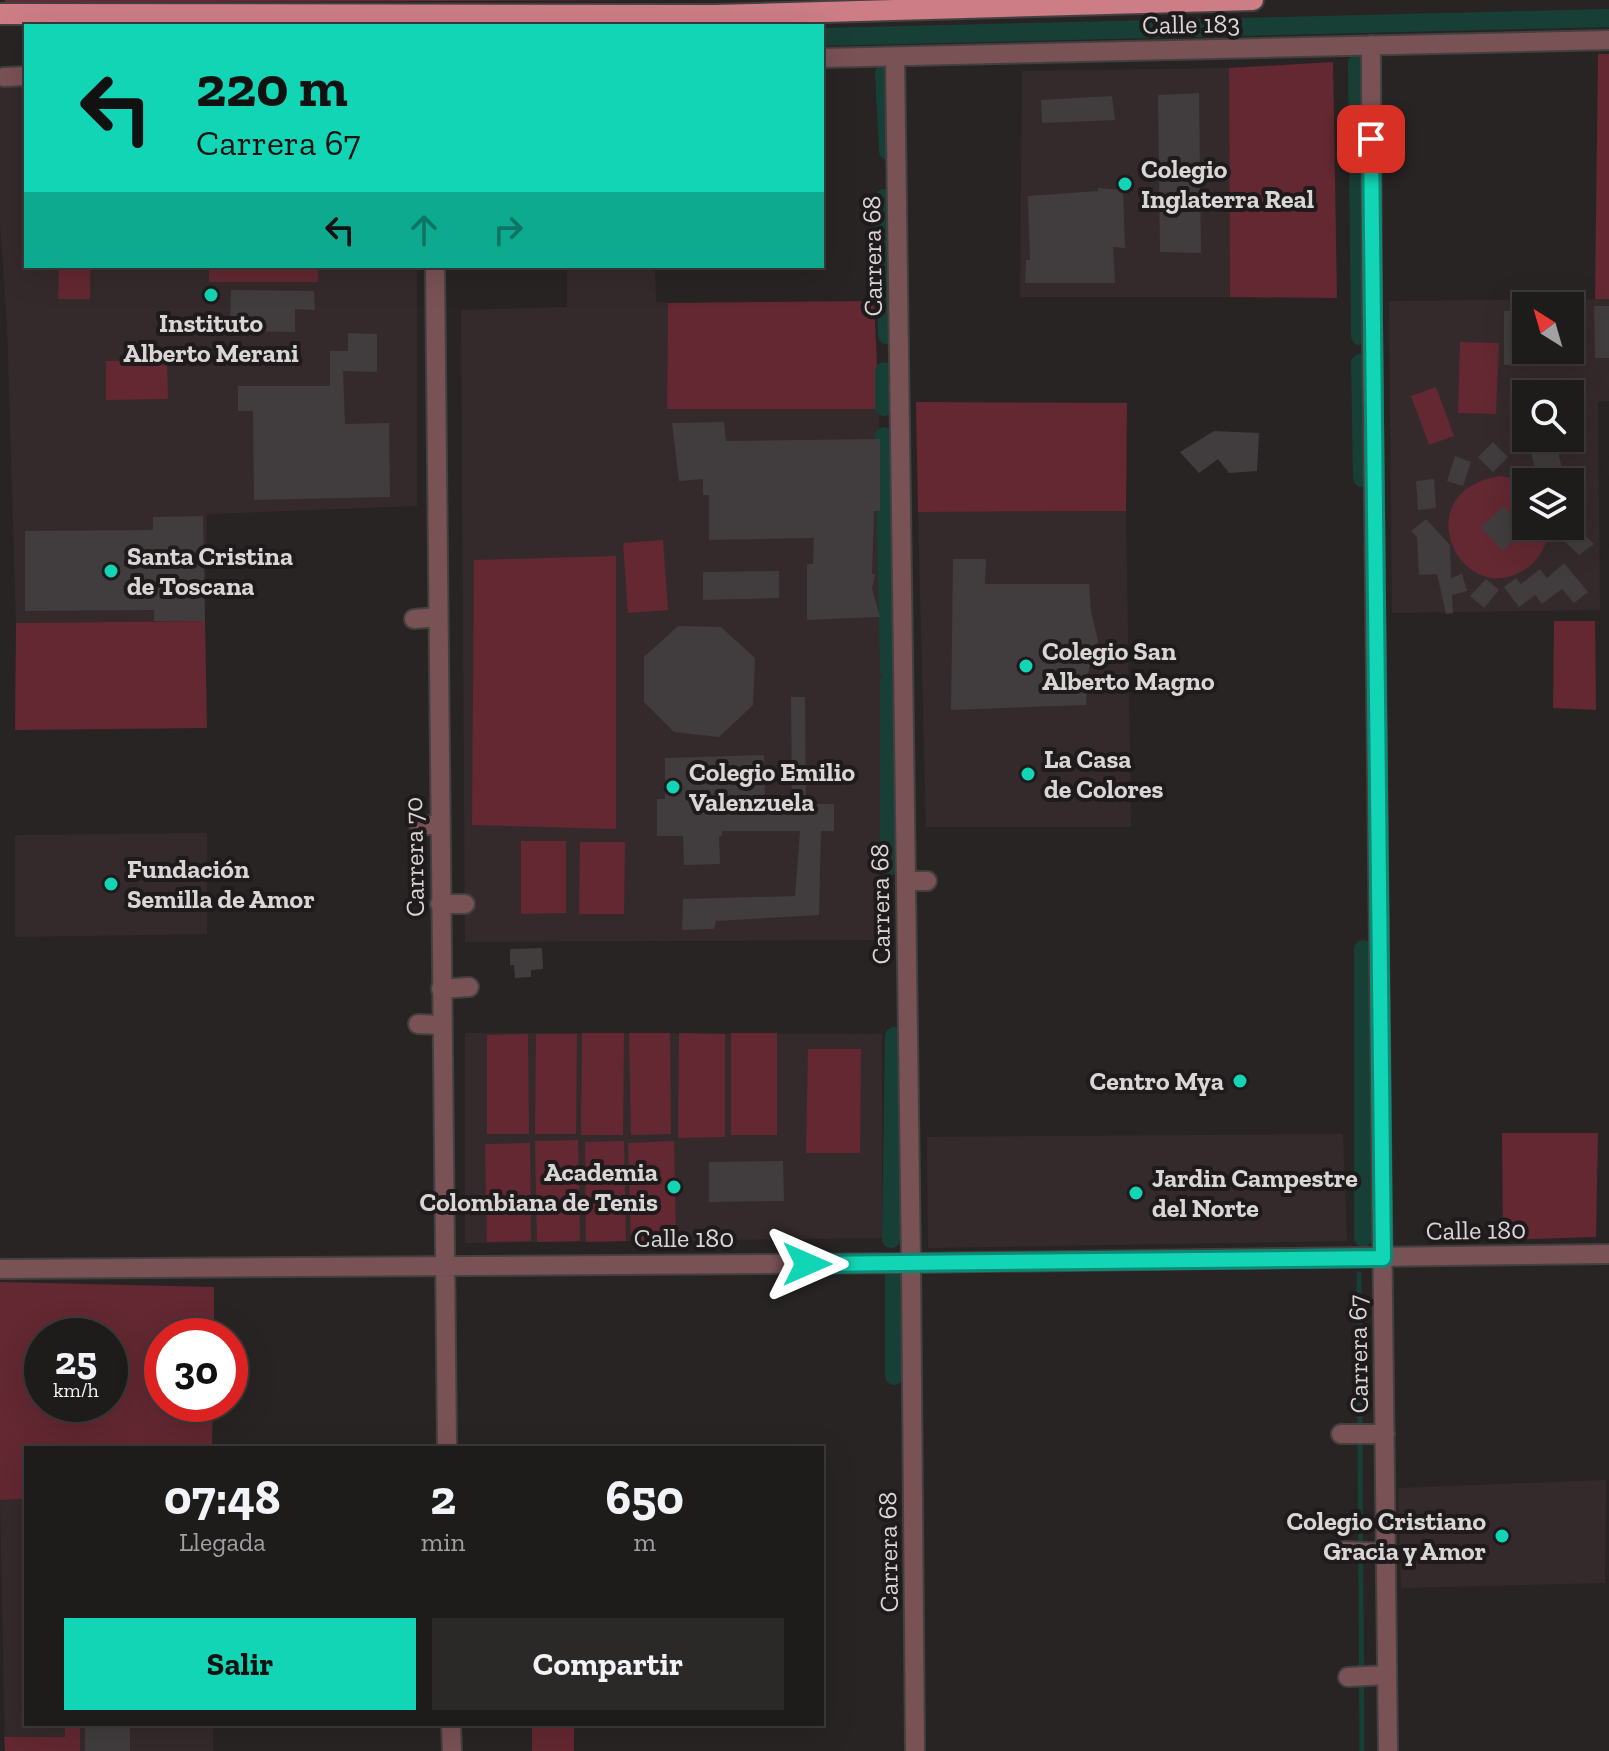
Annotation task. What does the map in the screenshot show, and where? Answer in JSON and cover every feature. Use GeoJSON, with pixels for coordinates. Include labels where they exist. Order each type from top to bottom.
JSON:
{"type":"FeatureCollection","features":[{"type":"Feature","properties":{"kind":"main road"},"geometry":{"type":"LineString","coordinates":[[0,14],[715,15],[1253,0]]}},
{"type":"Feature","properties":{"kind":"street","name":"Calle 183"},"geometry":{"type":"LineString","coordinates":[[824,58],[1609,40]]}},
{"type":"Feature","properties":{"kind":"street","name":"Carrera 67"},"geometry":{"type":"LineString","coordinates":[[1371,45],[1383,1258],[1381,1434],[1388,1751]]}},
{"type":"Feature","properties":{"kind":"street","name":"Carrera 68"},"geometry":{"type":"LineString","coordinates":[[895,57],[906,881],[918,1145],[911,1263],[915,1751]]}},
{"type":"Feature","properties":{"kind":"street"},"geometry":{"type":"LineString","coordinates":[[4,77],[24,76]]}},
{"type":"Feature","properties":{"kind":"street","name":"Carrera 70"},"geometry":{"type":"LineString","coordinates":[[435,268],[447,1446]]}},
{"type":"Feature","properties":{"kind":"street"},"geometry":{"type":"LineString","coordinates":[[414,619],[438,617]]}},
{"type":"Feature","properties":{"kind":"street"},"geometry":{"type":"LineString","coordinates":[[419,825],[440,825]]}},
{"type":"Feature","properties":{"kind":"street"},"geometry":{"type":"LineString","coordinates":[[906,881],[927,881]]}},
{"type":"Feature","properties":{"kind":"street"},"geometry":{"type":"LineString","coordinates":[[440,904],[465,904]]}},
{"type":"Feature","properties":{"kind":"street"},"geometry":{"type":"LineString","coordinates":[[441,989],[469,987]]}},
{"type":"Feature","properties":{"kind":"street"},"geometry":{"type":"LineString","coordinates":[[418,1024],[442,1025]]}},
{"type":"Feature","properties":{"kind":"street","name":"Calle 180"},"geometry":{"type":"LineString","coordinates":[[0,1269],[911,1263],[1230,1268],[1383,1258],[1609,1254]]}},
{"type":"Feature","properties":{"kind":"street"},"geometry":{"type":"LineString","coordinates":[[1341,1434],[1381,1434]]}},
{"type":"Feature","properties":{"kind":"street"},"geometry":{"type":"LineString","coordinates":[[1344,1551],[1386,1553]]}},
{"type":"Feature","properties":{"kind":"street"},"geometry":{"type":"LineString","coordinates":[[1348,1677],[1387,1675]]}},
{"type":"Feature","properties":{"kind":"street"},"geometry":{"type":"LineString","coordinates":[[451,1726],[452,1751]]}},
{"type":"Feature","properties":{"kind":"shaded area"},"geometry":{"type":"Polygon","coordinates":[[[5,0],[668,0],[5,3],[5,0]]]}},
{"type":"Feature","properties":{"kind":"shaded area"},"geometry":{"type":"Polygon","coordinates":[[[1598,54],[1609,54],[1609,299],[1595,299],[1598,54]]]}},
{"type":"Feature","properties":{"kind":"shaded area"},"geometry":{"type":"Polygon","coordinates":[[[1333,62],[1337,298],[1230,297],[1229,68],[1333,62]]]}},
{"type":"Feature","properties":{"kind":"shaded area","name":"Colegio Inglaterra Real"},"geometry":{"type":"Polygon","coordinates":[[[1229,68],[1230,297],[1020,297],[1022,71],[1229,68]]]}},
{"type":"Feature","properties":{"kind":"shaded area","name":"Instituto Alberto Merani"},"geometry":{"type":"Polygon","coordinates":[[[24,85],[24,268],[417,268],[417,506],[207,514],[205,621],[16,623],[7,324],[0,224],[0,86],[24,85]]]}},
{"type":"Feature","properties":{"kind":"shaded area"},"geometry":{"type":"Polygon","coordinates":[[[59,268],[90,268],[90,299],[58,299],[59,268]]]}},
{"type":"Feature","properties":{"kind":"shaded area"},"geometry":{"type":"Polygon","coordinates":[[[209,268],[318,268],[318,282],[209,282],[209,268]]]}},
{"type":"Feature","properties":{"kind":"shaded area","name":"Colegio Emilio Valenzuela"},"geometry":{"type":"Polygon","coordinates":[[[567,268],[655,268],[656,302],[668,303],[667,409],[879,409],[883,670],[879,940],[465,942],[461,310],[567,307],[567,268]]]}},
{"type":"Feature","properties":{"kind":"shaded area"},"geometry":{"type":"Polygon","coordinates":[[[1584,299],[1609,299],[1609,401],[1598,402],[1600,610],[1392,613],[1389,301],[1512,300],[1512,364],[1584,364],[1584,299]]]}},
{"type":"Feature","properties":{"kind":"shaded area"},"geometry":{"type":"Polygon","coordinates":[[[874,301],[879,409],[667,409],[668,303],[874,301]]]}},
{"type":"Feature","properties":{"kind":"shaded area"},"geometry":{"type":"Polygon","coordinates":[[[1460,342],[1499,343],[1496,414],[1458,413],[1460,342]]]}},
{"type":"Feature","properties":{"kind":"shaded area"},"geometry":{"type":"Polygon","coordinates":[[[167,360],[168,399],[106,400],[106,361],[167,360]]]}},
{"type":"Feature","properties":{"kind":"shaded area"},"geometry":{"type":"Polygon","coordinates":[[[1436,387],[1454,436],[1429,445],[1411,396],[1436,387]]]}},
{"type":"Feature","properties":{"kind":"shaded area"},"geometry":{"type":"Polygon","coordinates":[[[916,402],[1127,403],[1126,511],[918,512],[916,402]]]}},
{"type":"Feature","properties":{"kind":"shaded area"},"geometry":{"type":"Polygon","coordinates":[[[1501,476],[1512,479],[1512,540],[1546,540],[1540,555],[1527,568],[1503,578],[1481,575],[1463,563],[1452,544],[1448,523],[1454,503],[1471,486],[1501,476]]]}},
{"type":"Feature","properties":{"kind":"shaded area","name":"Colegio San Alberto Magno"},"geometry":{"type":"Polygon","coordinates":[[[1126,511],[1131,827],[926,827],[918,512],[1126,511]]]}},
{"type":"Feature","properties":{"kind":"shaded area"},"geometry":{"type":"Polygon","coordinates":[[[663,540],[668,610],[628,613],[623,543],[663,540]]]}},
{"type":"Feature","properties":{"kind":"shaded area"},"geometry":{"type":"Polygon","coordinates":[[[616,556],[616,829],[472,825],[474,560],[616,556]]]}},
{"type":"Feature","properties":{"kind":"shaded area"},"geometry":{"type":"Polygon","coordinates":[[[205,621],[207,728],[15,730],[16,623],[205,621]]]}},
{"type":"Feature","properties":{"kind":"shaded area"},"geometry":{"type":"Polygon","coordinates":[[[1554,621],[1595,621],[1596,710],[1553,708],[1554,621]]]}},
{"type":"Feature","properties":{"kind":"shaded area","name":"Fundación Semilla de Amor"},"geometry":{"type":"Polygon","coordinates":[[[207,833],[207,934],[15,937],[15,835],[207,833]]]}},
{"type":"Feature","properties":{"kind":"shaded area"},"geometry":{"type":"Polygon","coordinates":[[[521,841],[566,841],[566,913],[521,914],[521,841]]]}},
{"type":"Feature","properties":{"kind":"shaded area"},"geometry":{"type":"Polygon","coordinates":[[[580,842],[625,842],[624,914],[579,914],[580,842]]]}},
{"type":"Feature","properties":{"kind":"shaded area","name":"Academia Colombiana de Tenis"},"geometry":{"type":"Polygon","coordinates":[[[465,1033],[882,1034],[882,1238],[465,1243],[465,1033]]]}},
{"type":"Feature","properties":{"kind":"shaded area"},"geometry":{"type":"Polygon","coordinates":[[[582,1033],[624,1033],[623,1135],[581,1135],[582,1033]]]}},
{"type":"Feature","properties":{"kind":"shaded area"},"geometry":{"type":"Polygon","coordinates":[[[629,1033],[670,1033],[671,1134],[631,1135],[629,1033]]]}},
{"type":"Feature","properties":{"kind":"shaded area"},"geometry":{"type":"Polygon","coordinates":[[[679,1033],[725,1034],[725,1137],[678,1138],[679,1033]]]}},
{"type":"Feature","properties":{"kind":"shaded area"},"geometry":{"type":"Polygon","coordinates":[[[731,1033],[777,1033],[777,1135],[731,1135],[731,1033]]]}},
{"type":"Feature","properties":{"kind":"shaded area"},"geometry":{"type":"Polygon","coordinates":[[[528,1034],[529,1134],[487,1134],[487,1035],[528,1034]]]}},
{"type":"Feature","properties":{"kind":"shaded area"},"geometry":{"type":"Polygon","coordinates":[[[536,1034],[577,1034],[576,1134],[535,1134],[536,1034]]]}},
{"type":"Feature","properties":{"kind":"shaded area"},"geometry":{"type":"Polygon","coordinates":[[[808,1049],[861,1049],[860,1153],[806,1153],[808,1049]]]}},
{"type":"Feature","properties":{"kind":"shaded area"},"geometry":{"type":"Polygon","coordinates":[[[1502,1133],[1598,1133],[1596,1237],[1503,1240],[1502,1133]]]}},
{"type":"Feature","properties":{"kind":"shaded area","name":"Jardin Campestre del Norte"},"geometry":{"type":"Polygon","coordinates":[[[1343,1134],[1347,1241],[928,1248],[927,1137],[1343,1134]]]}},
{"type":"Feature","properties":{"kind":"shaded area"},"geometry":{"type":"Polygon","coordinates":[[[578,1140],[580,1241],[537,1242],[535,1141],[578,1140]]]}},
{"type":"Feature","properties":{"kind":"shaded area"},"geometry":{"type":"Polygon","coordinates":[[[624,1141],[626,1241],[586,1242],[585,1142],[624,1141]]]}},
{"type":"Feature","properties":{"kind":"shaded area"},"geometry":{"type":"Polygon","coordinates":[[[674,1141],[676,1240],[631,1242],[628,1143],[674,1141]]]}},
{"type":"Feature","properties":{"kind":"shaded area"},"geometry":{"type":"Polygon","coordinates":[[[530,1143],[531,1241],[487,1242],[485,1144],[530,1143]]]}},
{"type":"Feature","properties":{"kind":"shaded area"},"geometry":{"type":"Polygon","coordinates":[[[0,1282],[214,1287],[214,1318],[144,1318],[144,1422],[213,1422],[212,1446],[24,1446],[24,1499],[0,1500],[0,1282]]]}},
{"type":"Feature","properties":{"kind":"shaded area","name":"Colegio Cristiano Gracia y Amor"},"geometry":{"type":"Polygon","coordinates":[[[1606,1480],[1605,1583],[1401,1588],[1398,1488],[1606,1480]]]}},
{"type":"Feature","properties":{"kind":"shaded area"},"geometry":{"type":"Polygon","coordinates":[[[24,1499],[24,1726],[213,1726],[213,1751],[5,1751],[0,1500],[24,1499]]]}},
{"type":"Feature","properties":{"kind":"shaded area"},"geometry":{"type":"Polygon","coordinates":[[[65,1726],[80,1727],[80,1751],[5,1751],[4,1737],[65,1737],[65,1726]]]}},
{"type":"Feature","properties":{"kind":"shaded area"},"geometry":{"type":"Polygon","coordinates":[[[532,1726],[574,1726],[574,1751],[532,1751],[532,1726]]]}},
{"type":"Feature","properties":{"kind":"building"},"geometry":{"type":"Polygon","coordinates":[[[1199,93],[1201,253],[1160,252],[1158,95],[1199,93]]]}},
{"type":"Feature","properties":{"kind":"building"},"geometry":{"type":"Polygon","coordinates":[[[1112,96],[1115,120],[1042,123],[1041,100],[1112,96]]]}},
{"type":"Feature","properties":{"kind":"building"},"geometry":{"type":"Polygon","coordinates":[[[1098,188],[1123,190],[1125,248],[1113,247],[1115,283],[1025,283],[1026,260],[1030,260],[1028,196],[1098,191],[1098,188]]]}},
{"type":"Feature","properties":{"kind":"building"},"geometry":{"type":"Polygon","coordinates":[[[231,290],[314,291],[315,310],[295,309],[295,332],[230,331],[231,290]]]}},
{"type":"Feature","properties":{"kind":"building"},"geometry":{"type":"Polygon","coordinates":[[[1594,306],[1609,306],[1609,358],[1595,358],[1594,306]]]}},
{"type":"Feature","properties":{"kind":"building"},"geometry":{"type":"Polygon","coordinates":[[[1504,311],[1512,311],[1512,364],[1537,364],[1504,365],[1504,311]]]}},
{"type":"Feature","properties":{"kind":"building"},"geometry":{"type":"Polygon","coordinates":[[[348,333],[377,334],[377,372],[343,371],[345,424],[389,423],[390,497],[254,500],[253,411],[238,411],[238,386],[330,386],[330,351],[348,351],[348,333]]]}},
{"type":"Feature","properties":{"kind":"building"},"geometry":{"type":"Polygon","coordinates":[[[724,422],[726,441],[880,439],[880,511],[874,511],[872,574],[875,574],[872,589],[880,617],[807,620],[807,564],[813,564],[814,538],[709,540],[709,495],[703,495],[703,479],[679,481],[672,423],[724,422]]]}},
{"type":"Feature","properties":{"kind":"building"},"geometry":{"type":"Polygon","coordinates":[[[1214,431],[1259,433],[1257,471],[1229,473],[1218,459],[1199,473],[1180,452],[1214,431]]]}},
{"type":"Feature","properties":{"kind":"building"},"geometry":{"type":"Polygon","coordinates":[[[1493,442],[1508,457],[1493,472],[1478,457],[1493,442]]]}},
{"type":"Feature","properties":{"kind":"building"},"geometry":{"type":"Polygon","coordinates":[[[1531,452],[1558,452],[1562,468],[1535,468],[1531,452]]]}},
{"type":"Feature","properties":{"kind":"building"},"geometry":{"type":"Polygon","coordinates":[[[1455,456],[1471,462],[1463,486],[1447,481],[1455,456]]]}},
{"type":"Feature","properties":{"kind":"building"},"geometry":{"type":"Polygon","coordinates":[[[1434,479],[1436,508],[1418,510],[1416,481],[1434,479]]]}},
{"type":"Feature","properties":{"kind":"building"},"geometry":{"type":"Polygon","coordinates":[[[1503,506],[1512,516],[1514,540],[1503,551],[1481,528],[1503,506]]]}},
{"type":"Feature","properties":{"kind":"building","name":"Santa Cristina de Toscana"},"geometry":{"type":"Polygon","coordinates":[[[203,516],[205,621],[154,621],[154,610],[25,611],[25,531],[153,530],[153,517],[203,516]]]}},
{"type":"Feature","properties":{"kind":"building"},"geometry":{"type":"Polygon","coordinates":[[[1426,519],[1450,545],[1451,578],[1462,574],[1467,591],[1452,595],[1453,613],[1446,614],[1437,574],[1419,575],[1417,537],[1411,531],[1426,519]]]}},
{"type":"Feature","properties":{"kind":"building"},"geometry":{"type":"Polygon","coordinates":[[[1584,535],[1594,544],[1579,555],[1563,540],[1584,540],[1584,535]]]}},
{"type":"Feature","properties":{"kind":"building"},"geometry":{"type":"Polygon","coordinates":[[[953,559],[986,559],[985,584],[1089,584],[1098,641],[1088,673],[1086,705],[951,710],[953,559]]]}},
{"type":"Feature","properties":{"kind":"building"},"geometry":{"type":"Polygon","coordinates":[[[1564,563],[1588,592],[1574,603],[1562,589],[1542,604],[1535,595],[1519,607],[1504,587],[1516,578],[1521,584],[1540,569],[1547,578],[1564,563]]]}},
{"type":"Feature","properties":{"kind":"building"},"geometry":{"type":"Polygon","coordinates":[[[779,571],[779,598],[703,600],[703,572],[779,571]]]}},
{"type":"Feature","properties":{"kind":"building"},"geometry":{"type":"Polygon","coordinates":[[[1486,579],[1499,590],[1484,608],[1470,596],[1486,579]]]}},
{"type":"Feature","properties":{"kind":"building"},"geometry":{"type":"Polygon","coordinates":[[[678,626],[721,627],[755,658],[753,705],[719,737],[674,732],[644,702],[644,657],[678,626]]]}},
{"type":"Feature","properties":{"kind":"building"},"geometry":{"type":"Polygon","coordinates":[[[791,697],[805,697],[806,804],[834,804],[834,831],[821,831],[819,915],[716,921],[714,929],[682,930],[683,899],[795,896],[800,831],[722,831],[722,836],[719,836],[720,864],[684,865],[683,836],[657,836],[657,799],[665,799],[665,758],[764,755],[765,805],[792,804],[791,697]]]}},
{"type":"Feature","properties":{"kind":"building"},"geometry":{"type":"Polygon","coordinates":[[[542,948],[543,969],[531,970],[531,977],[515,978],[514,965],[510,965],[510,949],[542,948]]]}},
{"type":"Feature","properties":{"kind":"building"},"geometry":{"type":"Polygon","coordinates":[[[783,1161],[784,1201],[709,1202],[709,1162],[783,1161]]]}},
{"type":"Feature","properties":{"kind":"building"},"geometry":{"type":"Polygon","coordinates":[[[85,1726],[130,1726],[130,1751],[85,1751],[85,1726]]]}},
{"type":"Feature","properties":{"kind":"waterway"},"geometry":{"type":"LineString","coordinates":[[824,37],[1609,18]]}},
{"type":"Feature","properties":{"kind":"waterway"},"geometry":{"type":"LineString","coordinates":[[1357,63],[1360,336]]}},
{"type":"Feature","properties":{"kind":"waterway"},"geometry":{"type":"LineString","coordinates":[[884,73],[888,151]]}},
{"type":"Feature","properties":{"kind":"waterway"},"geometry":{"type":"LineString","coordinates":[[884,198],[887,335]]}},
{"type":"Feature","properties":{"kind":"waterway"},"geometry":{"type":"LineString","coordinates":[[1360,356],[1360,363]]}},
{"type":"Feature","properties":{"kind":"waterway"},"geometry":{"type":"LineString","coordinates":[[1360,363],[1362,478]]}},
{"type":"Feature","properties":{"kind":"waterway"},"geometry":{"type":"LineString","coordinates":[[884,371],[884,407]]}},
{"type":"Feature","properties":{"kind":"waterway"},"geometry":{"type":"LineString","coordinates":[[884,436],[889,670]]}},
{"type":"Feature","properties":{"kind":"waterway"},"geometry":{"type":"LineString","coordinates":[[889,683],[889,867]]}},
{"type":"Feature","properties":{"kind":"waterway"},"geometry":{"type":"LineString","coordinates":[[1363,949],[1363,1238]]}},
{"type":"Feature","properties":{"kind":"waterway"},"geometry":{"type":"LineString","coordinates":[[891,1239],[894,1036]]}},
{"type":"Feature","properties":{"kind":"waterway"},"geometry":{"type":"LineString","coordinates":[[894,1273],[894,1376]]}},
{"type":"Feature","properties":{"kind":"waterway"},"geometry":{"type":"LineString","coordinates":[[1359,1274],[1360,1429]]}},
{"type":"Feature","properties":{"kind":"waterway"},"geometry":{"type":"LineString","coordinates":[[1360,1439],[1362,1751]]}},
{"type":"Feature","properties":{"kind":"place","name":"Colegio Inglaterra Real"},"geometry":{"type":"Point","coordinates":[1125,184]}},
{"type":"Feature","properties":{"kind":"place","name":"Instituto Alberto Merani"},"geometry":{"type":"Point","coordinates":[211,295]}},
{"type":"Feature","properties":{"kind":"place","name":"Santa Cristina de Toscana"},"geometry":{"type":"Point","coordinates":[111,571]}},
{"type":"Feature","properties":{"kind":"place","name":"Colegio San Alberto Magno"},"geometry":{"type":"Point","coordinates":[1026,666]}},
{"type":"Feature","properties":{"kind":"place","name":"La Casa de Colores"},"geometry":{"type":"Point","coordinates":[1028,774]}},
{"type":"Feature","properties":{"kind":"place","name":"Colegio Emilio Valenzuela"},"geometry":{"type":"Point","coordinates":[673,787]}},
{"type":"Feature","properties":{"kind":"place","name":"Fundación Semilla de Amor"},"geometry":{"type":"Point","coordinates":[111,884]}},
{"type":"Feature","properties":{"kind":"place","name":"Centro Mya"},"geometry":{"type":"Point","coordinates":[1240,1081]}},
{"type":"Feature","properties":{"kind":"place","name":"Academia Colombiana de Tenis"},"geometry":{"type":"Point","coordinates":[674,1187]}},
{"type":"Feature","properties":{"kind":"place","name":"Jardin Campestre del Norte"},"geometry":{"type":"Point","coordinates":[1136,1193]}},
{"type":"Feature","properties":{"kind":"place","name":"Colegio Cristiano Gracia y Amor"},"geometry":{"type":"Point","coordinates":[1502,1536]}},
{"type":"Feature","properties":{"kind":"route"},"geometry":{"type":"LineString","coordinates":[[807,1264],[1383,1258],[1371,139]]}}]}
